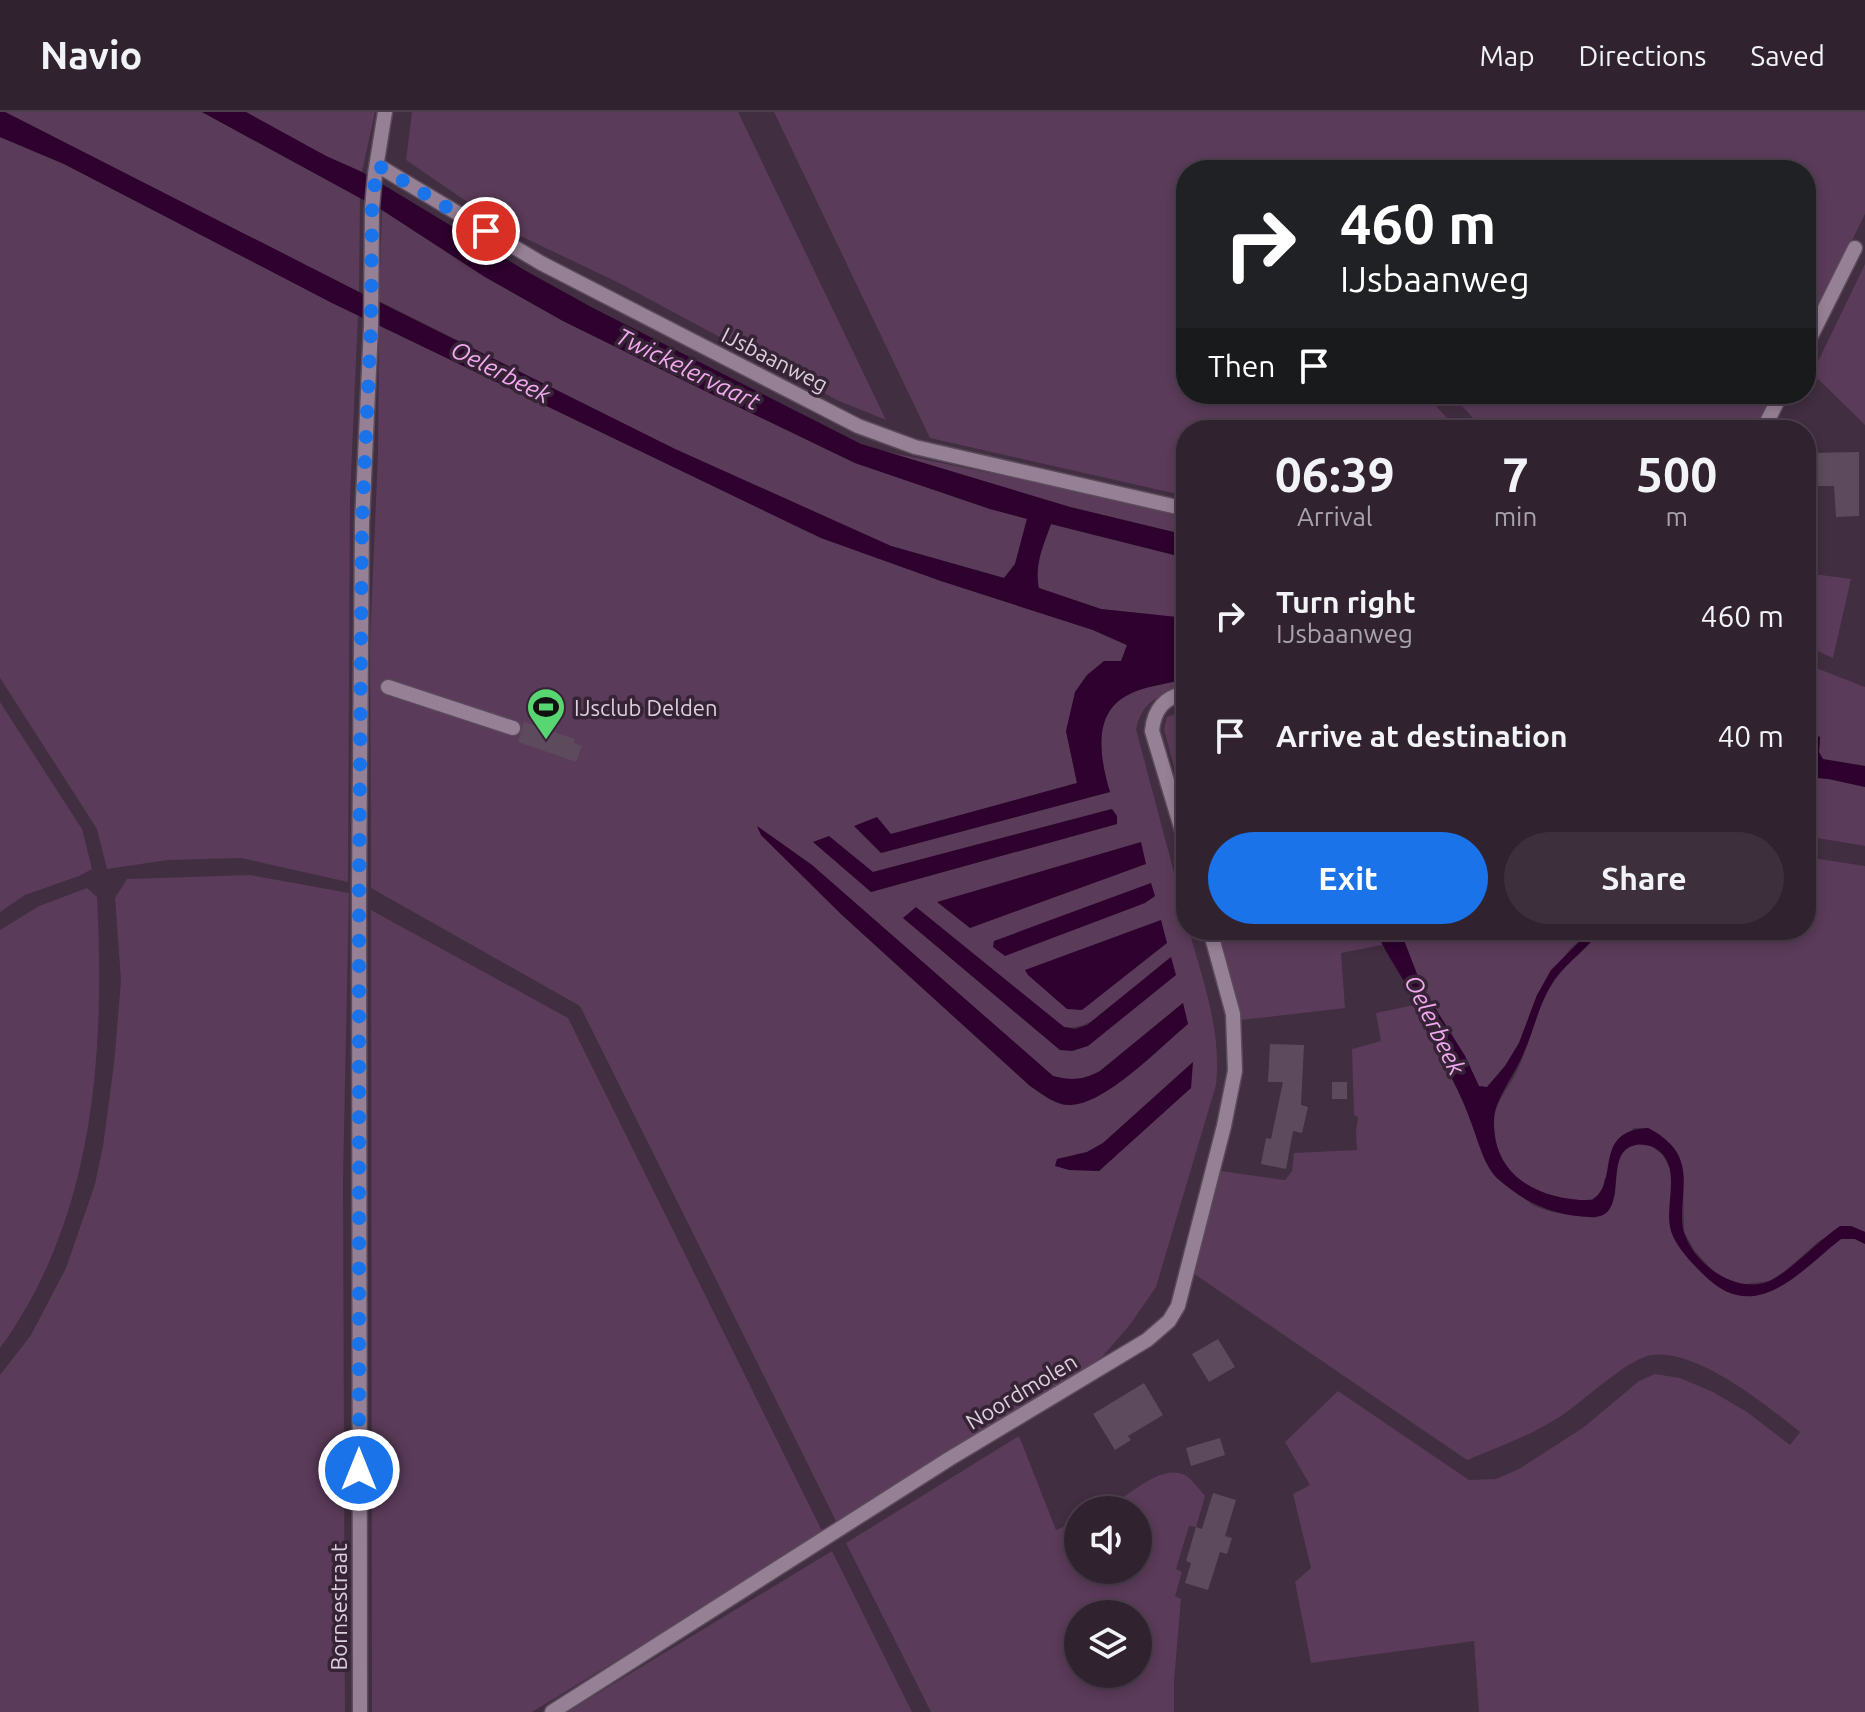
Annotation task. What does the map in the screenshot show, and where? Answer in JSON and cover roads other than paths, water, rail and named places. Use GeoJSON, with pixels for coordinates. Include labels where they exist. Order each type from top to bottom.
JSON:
{"type":"FeatureCollection","features":[{"type":"Feature","properties":{"kind":"street","name":"Bornsestraat"},"geometry":{"type":"LineString","coordinates":[[360,1712],[362,523],[371,326],[372,208],[385,112]]}},
{"type":"Feature","properties":{"kind":"street","name":"IJsbaanweg"},"geometry":{"type":"LineString","coordinates":[[376,170],[541,263],[858,426],[915,447],[1176,507]]}},
{"type":"Feature","properties":{"kind":"street"},"geometry":{"type":"LineString","coordinates":[[1816,326],[1855,248]]}},
{"type":"Feature","properties":{"kind":"street"},"geometry":{"type":"LineString","coordinates":[[388,687],[513,728]]}},
{"type":"Feature","properties":{"kind":"street"},"geometry":{"type":"LineString","coordinates":[[1176,697],[1162,703],[1153,720],[1152,731],[1176,811]]}},
{"type":"Feature","properties":{"kind":"street","name":"Noordmolen"},"geometry":{"type":"LineString","coordinates":[[552,1712],[949,1459],[1147,1340],[1169,1321],[1178,1306],[1235,1071],[1233,1014],[1213,940]]}},
{"type":"Feature","properties":{"kind":"water"},"geometry":{"type":"Polygon","coordinates":[[[0,112],[5,112],[675,449],[891,546],[1004,578],[1015,564],[1027,519],[855,463],[563,321],[485,277],[382,210],[202,112],[246,112],[362,172],[593,308],[861,444],[1070,507],[1176,533],[1176,555],[1051,524],[1038,571],[1039,588],[1101,609],[1176,617],[1176,681],[1126,696],[1107,715],[1103,727],[1102,753],[1110,792],[881,853],[854,826],[877,817],[891,834],[1077,783],[1066,731],[1075,692],[1087,675],[1104,661],[1121,661],[1127,645],[1093,630],[821,538],[332,303],[64,164],[0,137],[0,112]]]}},
{"type":"Feature","properties":{"kind":"water"},"geometry":{"type":"Polygon","coordinates":[[[1816,736],[1820,737],[1819,752],[1823,759],[1865,766],[1865,787],[1816,778],[1816,736]]]}},
{"type":"Feature","properties":{"kind":"water"},"geometry":{"type":"Polygon","coordinates":[[[1112,809],[1117,816],[1117,824],[871,892],[813,842],[829,836],[873,872],[1112,809]]]}},
{"type":"Feature","properties":{"kind":"water"},"geometry":{"type":"Polygon","coordinates":[[[757,826],[812,865],[1053,1076],[1077,1079],[1100,1071],[1183,1003],[1188,1024],[1131,1074],[1098,1096],[1069,1105],[1053,1101],[1030,1086],[842,915],[761,835],[757,826]]]}},
{"type":"Feature","properties":{"kind":"water"},"geometry":{"type":"Polygon","coordinates":[[[1141,842],[1146,864],[970,928],[937,902],[1141,842]]]}},
{"type":"Feature","properties":{"kind":"water"},"geometry":{"type":"Polygon","coordinates":[[[1151,883],[1155,896],[1145,903],[1005,956],[993,947],[994,941],[1151,883]]]}},
{"type":"Feature","properties":{"kind":"water"},"geometry":{"type":"Polygon","coordinates":[[[916,907],[1064,1027],[1075,1029],[1087,1025],[1171,957],[1176,975],[1088,1046],[1072,1051],[1060,1050],[903,918],[916,907]]]}},
{"type":"Feature","properties":{"kind":"water"},"geometry":{"type":"Polygon","coordinates":[[[1161,920],[1167,943],[1082,1010],[1067,1009],[1025,970],[1161,920]]]}},
{"type":"Feature","properties":{"kind":"water","name":"Oelerbeek"},"geometry":{"type":"Polygon","coordinates":[[[1381,940],[1404,940],[1422,987],[1465,1056],[1479,1086],[1487,1087],[1519,1043],[1537,995],[1551,970],[1581,940],[1592,940],[1560,973],[1550,988],[1521,1060],[1495,1110],[1495,1139],[1501,1156],[1523,1182],[1555,1196],[1592,1200],[1605,1182],[1613,1147],[1619,1138],[1630,1131],[1648,1128],[1672,1146],[1679,1156],[1684,1178],[1682,1221],[1688,1241],[1704,1263],[1728,1279],[1754,1285],[1767,1282],[1784,1272],[1840,1226],[1851,1226],[1865,1232],[1865,1244],[1855,1239],[1841,1239],[1776,1289],[1759,1295],[1741,1296],[1722,1289],[1703,1274],[1677,1243],[1669,1220],[1671,1174],[1663,1154],[1653,1147],[1638,1145],[1625,1150],[1617,1171],[1611,1207],[1604,1215],[1591,1217],[1552,1211],[1519,1195],[1489,1168],[1458,1091],[1405,983],[1381,940]]]}},
{"type":"Feature","properties":{"kind":"water"},"geometry":{"type":"Polygon","coordinates":[[[1193,1062],[1191,1088],[1099,1171],[1055,1166],[1057,1159],[1087,1152],[1103,1143],[1193,1062]]]}},
{"type":"Feature","properties":{"kind":"place","name":"IJsclub Delden"},"geometry":{"type":"Point","coordinates":[546,741]}},
{"type":"Feature","properties":{"kind":"water label","name":"Twickelervaart"},"geometry":{"type":"Point","coordinates":[688,369]}}]}
